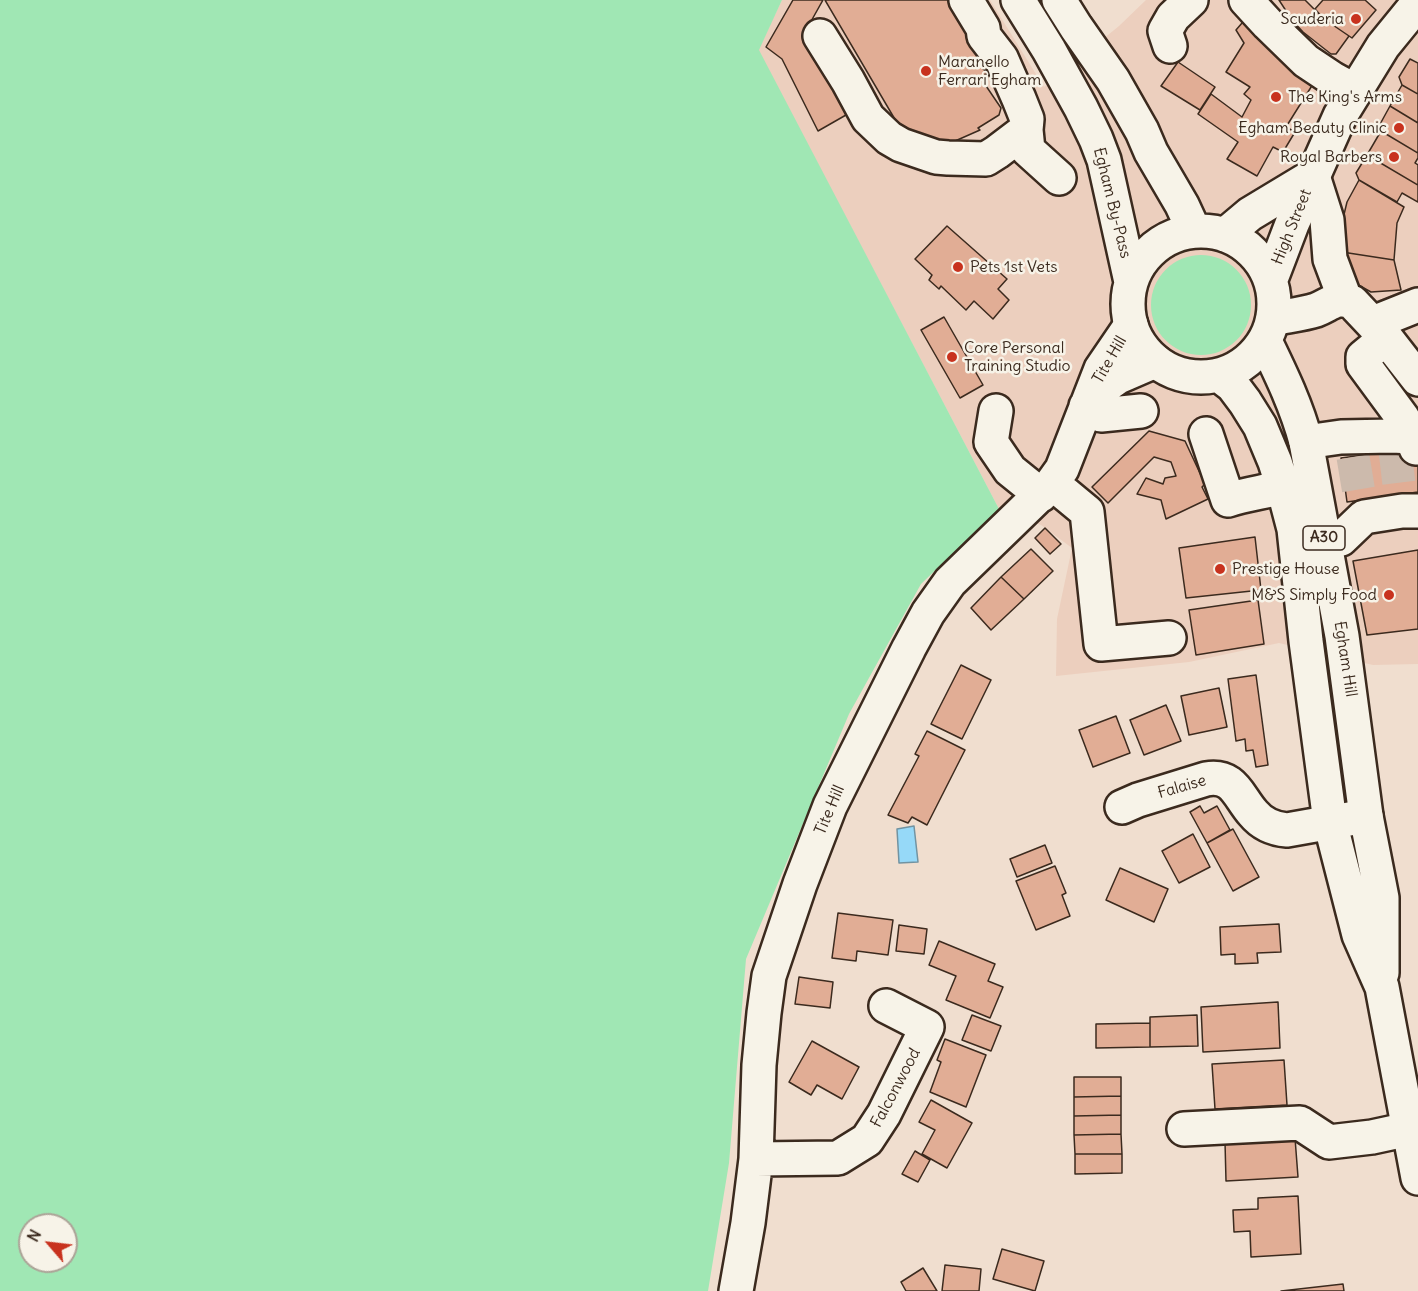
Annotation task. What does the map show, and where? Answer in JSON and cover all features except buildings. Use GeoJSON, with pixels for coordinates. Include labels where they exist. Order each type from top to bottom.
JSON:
{"type":"FeatureCollection","features":[{"type":"Feature","properties":{"kind":"main road"},"geometry":{"type":"LineString","coordinates":[[966,0],[983,28],[984,36],[1001,58],[1019,99],[1027,119],[1028,150],[1059,178]]}},
{"type":"Feature","properties":{"kind":"main road"},"geometry":{"type":"LineString","coordinates":[[1059,0],[1113,80],[1182,205],[1210,233]]}},
{"type":"Feature","properties":{"kind":"main road"},"geometry":{"type":"LineString","coordinates":[[1170,46],[1165,31],[1173,17],[1191,0]]}},
{"type":"Feature","properties":{"kind":"main road"},"geometry":{"type":"LineString","coordinates":[[1246,0],[1306,61],[1355,91]]}},
{"type":"Feature","properties":{"kind":"main road","name":"High Street"},"geometry":{"type":"LineString","coordinates":[[1271,308],[1292,224],[1340,116],[1383,46],[1418,3]]}},
{"type":"Feature","properties":{"kind":"main road"},"geometry":{"type":"LineString","coordinates":[[992,47],[1011,28],[1023,9]]}},
{"type":"Feature","properties":{"kind":"main road","name":"Egham By-Pass"},"geometry":{"type":"LineString","coordinates":[[1023,9],[1049,50],[1092,129],[1113,196],[1131,282]]}},
{"type":"Feature","properties":{"kind":"main road"},"geometry":{"type":"LineString","coordinates":[[820,36],[868,118],[889,138],[902,145],[936,157],[986,159],[1026,130]]}},
{"type":"Feature","properties":{"kind":"main road"},"geometry":{"type":"LineString","coordinates":[[1313,176],[1328,220],[1330,259],[1338,300]]}},
{"type":"Feature","properties":{"kind":"main road","name":"High Street"},"geometry":{"type":"LineString","coordinates":[[1210,233],[1250,214],[1313,176]]}},
{"type":"Feature","properties":{"kind":"main road"},"geometry":{"type":"LineString","coordinates":[[1210,233],[1239,242],[1260,261],[1271,308],[1255,354],[1243,364],[1220,376],[1198,378],[1185,376],[1165,368],[1141,346],[1131,325],[1128,297],[1131,282],[1139,265],[1152,250],[1179,234],[1210,233]]}},
{"type":"Feature","properties":{"kind":"main road"},"geometry":{"type":"LineString","coordinates":[[1271,308],[1316,295],[1352,302],[1418,379]]}},
{"type":"Feature","properties":{"kind":"main road"},"geometry":{"type":"LineString","coordinates":[[1306,442],[1341,437],[1383,444],[1410,430],[1363,364],[1363,357],[1379,331],[1418,305]]}},
{"type":"Feature","properties":{"kind":"main road","name":"Egham Hill"},"geometry":{"type":"LineString","coordinates":[[1271,308],[1286,386],[1301,422],[1306,442],[1342,636],[1366,816],[1382,898],[1382,987],[1418,1178]]}},
{"type":"Feature","properties":{"kind":"main road","name":"Tite Hill"},"geometry":{"type":"LineString","coordinates":[[736,1291],[756,1159],[760,1054],[769,976],[830,806],[928,614],[950,582],[1046,489],[1062,469],[1101,369],[1131,325]]}},
{"type":"Feature","properties":{"kind":"main road","name":"Tite Hill"},"geometry":{"type":"LineString","coordinates":[[1088,401],[1118,377],[1155,360]]}},
{"type":"Feature","properties":{"kind":"main road","name":"Egham Hill"},"geometry":{"type":"LineString","coordinates":[[1220,376],[1233,386],[1260,426],[1283,487],[1294,529],[1330,822],[1359,935],[1382,987]]}},
{"type":"Feature","properties":{"kind":"main road"},"geometry":{"type":"LineString","coordinates":[[1088,401],[1101,415],[1141,411]]}},
{"type":"Feature","properties":{"kind":"main road"},"geometry":{"type":"LineString","coordinates":[[996,411],[991,442],[1010,470],[1087,512],[1101,644],[1169,638]]}},
{"type":"Feature","properties":{"kind":"main road"},"geometry":{"type":"LineString","coordinates":[[1206,434],[1228,500],[1283,487]]}},
{"type":"Feature","properties":{"kind":"main road"},"geometry":{"type":"LineString","coordinates":[[1324,541],[1341,539],[1386,506]]}},
{"type":"Feature","properties":{"kind":"main road","name":"Falaise"},"geometry":{"type":"LineString","coordinates":[[1122,807],[1215,777],[1231,784],[1253,814],[1277,829],[1287,830],[1366,816]]}},
{"type":"Feature","properties":{"kind":"main road","name":"Falconwood"},"geometry":{"type":"LineString","coordinates":[[756,1159],[838,1158],[867,1140],[884,1114],[931,1018],[886,1006]]}},
{"type":"Feature","properties":{"kind":"main road"},"geometry":{"type":"LineString","coordinates":[[1184,1129],[1300,1123],[1329,1142],[1372,1137],[1409,1129]]}},
{"type":"Feature","properties":{"kind":"shaded area"},"geometry":{"type":"Polygon","coordinates":[[[782,0],[990,0],[1044,87],[1119,26],[1146,0],[1418,0],[1418,664],[1373,665],[1279,643],[1189,662],[1056,676],[1057,619],[1072,548],[1041,525],[999,509],[758,50],[782,0]]]}},
{"type":"Feature","properties":{"kind":"green space"},"geometry":{"type":"Polygon","coordinates":[[[0,0],[782,0],[759,50],[999,509],[921,584],[849,714],[746,959],[729,1163],[708,1291],[0,1291],[0,0]]]}},
{"type":"Feature","properties":{"kind":"green space"},"geometry":{"type":"Polygon","coordinates":[[[1201,255],[1220,259],[1236,270],[1247,286],[1251,305],[1247,324],[1236,340],[1220,351],[1201,355],[1182,351],[1166,340],[1155,324],[1151,305],[1155,286],[1166,270],[1182,259],[1201,255]]]}},
{"type":"Feature","properties":{"kind":"water"},"geometry":{"type":"Polygon","coordinates":[[[914,826],[918,862],[899,863],[897,829],[914,826]]]}},
{"type":"Feature","properties":{"kind":"tunnel"},"geometry":{"type":"LineString","coordinates":[[1395,450],[1400,493]]}},
{"type":"Feature","properties":{"kind":"tunnel"},"geometry":{"type":"LineString","coordinates":[[1353,457],[1360,499]]}},
{"type":"Feature","properties":{"kind":"place","name":"Scuderia"},"geometry":{"type":"Point","coordinates":[1356,19]}},
{"type":"Feature","properties":{"kind":"place","name":"Maranello Ferrari Egham"},"geometry":{"type":"Point","coordinates":[926,71]}},
{"type":"Feature","properties":{"kind":"place","name":"The King's Arms"},"geometry":{"type":"Point","coordinates":[1276,97]}},
{"type":"Feature","properties":{"kind":"place","name":"Egham Beauty Clinic"},"geometry":{"type":"Point","coordinates":[1399,128]}},
{"type":"Feature","properties":{"kind":"place","name":"Royal Barbers"},"geometry":{"type":"Point","coordinates":[1394,157]}},
{"type":"Feature","properties":{"kind":"place","name":"Pets 1st Vets"},"geometry":{"type":"Point","coordinates":[958,267]}},
{"type":"Feature","properties":{"kind":"place","name":"Core Personal Training Studio"},"geometry":{"type":"Point","coordinates":[952,357]}},
{"type":"Feature","properties":{"kind":"place","name":"Prestige House"},"geometry":{"type":"Point","coordinates":[1220,569]}},
{"type":"Feature","properties":{"kind":"place","name":"M&S Simply Food"},"geometry":{"type":"Point","coordinates":[1389,595]}}]}
